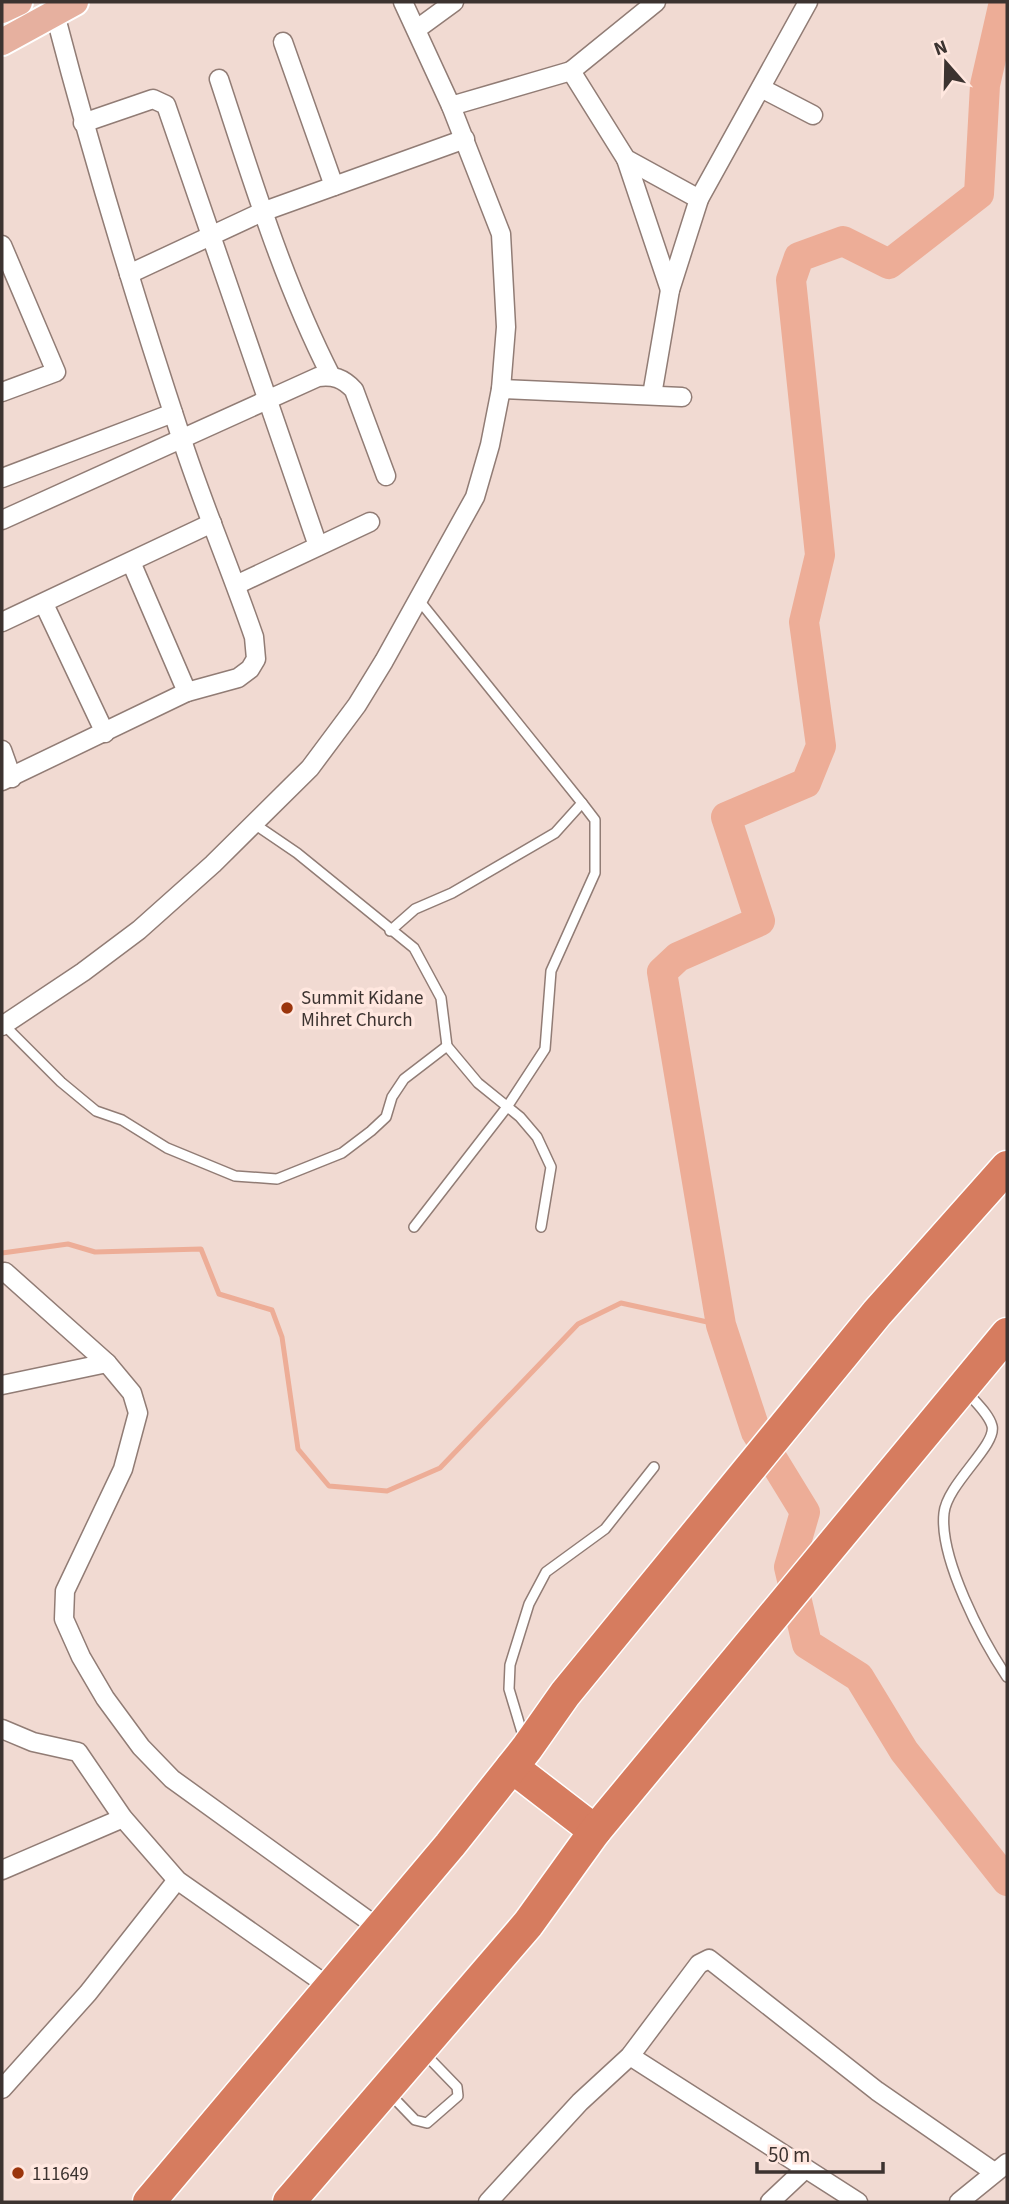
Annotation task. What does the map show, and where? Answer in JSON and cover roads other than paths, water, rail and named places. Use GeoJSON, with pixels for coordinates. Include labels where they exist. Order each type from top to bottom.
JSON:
{"type":"FeatureCollection","features":[{"type":"Feature","properties":{"kind":"highway"},"geometry":{"type":"LineString","coordinates":[[149,2202],[380,1929],[519,1757],[565,1694],[877,1313],[1007,1167]]}},
{"type":"Feature","properties":{"kind":"highway"},"geometry":{"type":"LineString","coordinates":[[289,2202],[528,1924],[595,1830],[1007,1334]]}},
{"type":"Feature","properties":{"kind":"highway"},"geometry":{"type":"LineString","coordinates":[[519,1757],[595,1830]]}},
{"type":"Feature","properties":{"kind":"main road"},"geometry":{"type":"LineString","coordinates":[[2,10],[19,2]]}},
{"type":"Feature","properties":{"kind":"main road"},"geometry":{"type":"LineString","coordinates":[[2,42],[65,8]]}},
{"type":"Feature","properties":{"kind":"street"},"geometry":{"type":"LineString","coordinates":[[2,1024],[73,979],[139,930],[204,873],[310,768],[349,716],[384,661],[475,497],[490,446],[501,389],[506,327],[501,234],[451,106],[403,2]]}},
{"type":"Feature","properties":{"kind":"street"},"geometry":{"type":"LineString","coordinates":[[417,29],[454,2]]}},
{"type":"Feature","properties":{"kind":"street"},"geometry":{"type":"LineString","coordinates":[[451,106],[571,71],[656,2]]}},
{"type":"Feature","properties":{"kind":"street"},"geometry":{"type":"LineString","coordinates":[[652,395],[670,290],[699,199],[808,2]]}},
{"type":"Feature","properties":{"kind":"street"},"geometry":{"type":"LineString","coordinates":[[2,750],[7,780],[187,692],[238,678],[250,670],[256,659],[254,637],[181,438],[83,122],[65,8]]}},
{"type":"Feature","properties":{"kind":"street"},"geometry":{"type":"LineString","coordinates":[[283,42],[334,186]]}},
{"type":"Feature","properties":{"kind":"street"},"geometry":{"type":"LineString","coordinates":[[571,71],[626,159],[670,290]]}},
{"type":"Feature","properties":{"kind":"street"},"geometry":{"type":"LineString","coordinates":[[219,79],[262,212],[331,376]]}},
{"type":"Feature","properties":{"kind":"street"},"geometry":{"type":"LineString","coordinates":[[761,88],[813,115]]}},
{"type":"Feature","properties":{"kind":"street"},"geometry":{"type":"LineString","coordinates":[[83,122],[153,99],[162,100],[318,546]]}},
{"type":"Feature","properties":{"kind":"street"},"geometry":{"type":"LineString","coordinates":[[129,274],[262,212],[464,139]]}},
{"type":"Feature","properties":{"kind":"street"},"geometry":{"type":"LineString","coordinates":[[626,159],[699,199]]}},
{"type":"Feature","properties":{"kind":"street"},"geometry":{"type":"LineString","coordinates":[[2,246],[56,372],[2,391]]}},
{"type":"Feature","properties":{"kind":"street"},"geometry":{"type":"LineString","coordinates":[[2,520],[317,377],[331,376],[345,381],[354,390],[386,476]]}},
{"type":"Feature","properties":{"kind":"street"},"geometry":{"type":"LineString","coordinates":[[501,389],[682,397]]}},
{"type":"Feature","properties":{"kind":"street"},"geometry":{"type":"LineString","coordinates":[[2,478],[173,413]]}},
{"type":"Feature","properties":{"kind":"street"},"geometry":{"type":"LineString","coordinates":[[236,585],[370,522]]}},
{"type":"Feature","properties":{"kind":"street"},"geometry":{"type":"LineString","coordinates":[[2,622],[212,523]]}},
{"type":"Feature","properties":{"kind":"street"},"geometry":{"type":"LineString","coordinates":[[131,562],[187,692]]}},
{"type":"Feature","properties":{"kind":"street"},"geometry":{"type":"LineString","coordinates":[[44,604],[105,733]]}},
{"type":"Feature","properties":{"kind":"street"},"geometry":{"type":"LineString","coordinates":[[5,1272],[107,1363],[132,1393],[138,1413],[123,1469],[65,1591],[64,1619],[81,1657],[105,1698],[141,1747],[172,1779],[380,1929]]}},
{"type":"Feature","properties":{"kind":"street"},"geometry":{"type":"LineString","coordinates":[[2,1385],[107,1363]]}},
{"type":"Feature","properties":{"kind":"street"},"geometry":{"type":"LineString","coordinates":[[2,1729],[33,1742],[78,1752],[123,1818],[177,1880],[331,1988]]}},
{"type":"Feature","properties":{"kind":"street"},"geometry":{"type":"LineString","coordinates":[[2,1870],[123,1818]]}},
{"type":"Feature","properties":{"kind":"street"},"geometry":{"type":"LineString","coordinates":[[2,2089],[88,1993],[177,1880]]}},
{"type":"Feature","properties":{"kind":"street"},"geometry":{"type":"LineString","coordinates":[[488,2202],[580,2102],[631,2056],[699,1964],[709,1959],[877,2091],[1001,2167],[959,2202]]}},
{"type":"Feature","properties":{"kind":"street"},"geometry":{"type":"LineString","coordinates":[[631,2056],[677,2083],[804,2170],[858,2202]]}},
{"type":"Feature","properties":{"kind":"street"},"geometry":{"type":"LineString","coordinates":[[770,2202],[804,2170]]}},
{"type":"Feature","properties":{"kind":"lane"},"geometry":{"type":"LineString","coordinates":[[414,1227],[507,1107],[545,1049],[551,971],[595,873],[595,820],[418,599]]}},
{"type":"Feature","properties":{"kind":"lane"},"geometry":{"type":"LineString","coordinates":[[390,931],[415,909],[452,893],[555,833],[582,803]]}},
{"type":"Feature","properties":{"kind":"lane"},"geometry":{"type":"LineString","coordinates":[[253,823],[297,853],[414,948],[442,998],[447,1046],[478,1083],[537,1137],[551,1167],[541,1227]]}},
{"type":"Feature","properties":{"kind":"lane"},"geometry":{"type":"LineString","coordinates":[[2,1024],[61,1082],[96,1111],[122,1119],[167,1148],[235,1176],[277,1179],[342,1153],[372,1131],[386,1118],[392,1097],[404,1079],[447,1046]]}},
{"type":"Feature","properties":{"kind":"lane"},"geometry":{"type":"LineString","coordinates":[[963,1388],[992,1423],[993,1432],[985,1451],[970,1463],[954,1486],[944,1511],[944,1526],[963,1597],[994,1658],[1007,1677]]}},
{"type":"Feature","properties":{"kind":"lane"},"geometry":{"type":"LineString","coordinates":[[519,1757],[509,1689],[510,1665],[529,1604],[545,1572],[604,1529],[654,1467]]}},
{"type":"Feature","properties":{"kind":"lane"},"geometry":{"type":"LineString","coordinates":[[385,2089],[415,2120],[423,2123],[428,2123],[458,2096],[457,2087],[419,2049]]}},
{"type":"Feature","properties":{"kind":"waterway"},"geometry":{"type":"LineString","coordinates":[[1004,2],[985,85],[979,194],[889,264],[843,241],[799,257],[791,280],[820,555],[804,622],[821,746],[806,783],[726,817],[760,921],[678,957],[662,972],[721,1325],[756,1432],[805,1512],[789,1567],[807,1644],[859,1677],[904,1751],[1007,1881]]}},
{"type":"Feature","properties":{"kind":"waterway"},"geometry":{"type":"LineString","coordinates":[[2,1253],[68,1244],[95,1252],[201,1249],[219,1294],[272,1310],[282,1337],[298,1449],[329,1486],[387,1491],[440,1468],[578,1324],[621,1303],[721,1325]]}},
{"type":"Feature","properties":{"kind":"place","name":"Summit Kidane Mihret Church"},"geometry":{"type":"Point","coordinates":[287,1008]}},
{"type":"Feature","properties":{"kind":"place","name":"111649"},"geometry":{"type":"Point","coordinates":[18,2173]}}]}
